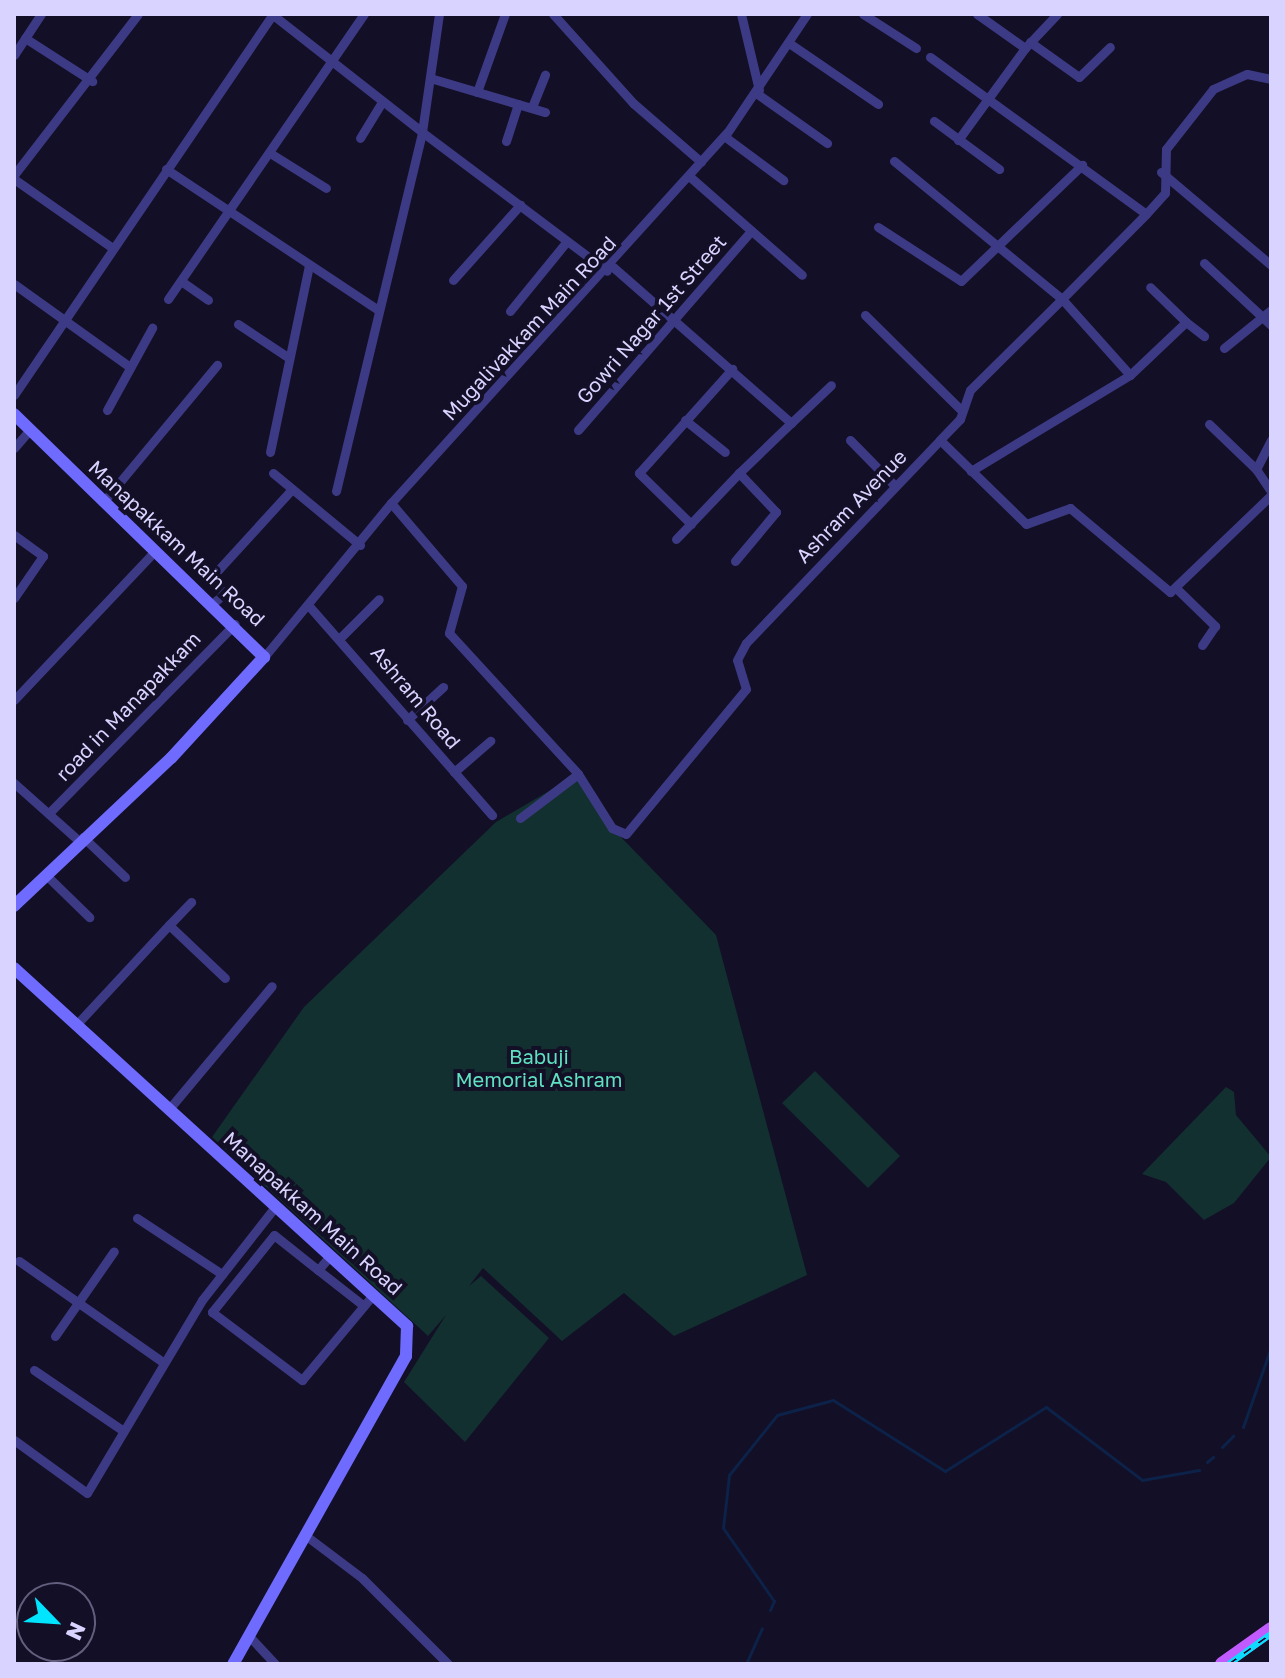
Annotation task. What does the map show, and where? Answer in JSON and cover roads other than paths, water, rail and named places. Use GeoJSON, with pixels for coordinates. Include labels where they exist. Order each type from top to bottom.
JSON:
{"type":"FeatureCollection","features":[{"type":"Feature","properties":{"kind":"main road","name":"Manapakkam Main Road"},"geometry":{"type":"LineString","coordinates":[[14,414],[153,553],[235,624],[264,657],[171,758],[15,903]]}},
{"type":"Feature","properties":{"kind":"main road","name":"Manapakkam Main Road"},"geometry":{"type":"LineString","coordinates":[[14,968],[329,1257],[368,1301],[407,1326],[406,1356],[233,1664]]}},
{"type":"Feature","properties":{"kind":"main road"},"geometry":{"type":"LineString","coordinates":[[1222,1664],[1271,1629]]}},
{"type":"Feature","properties":{"kind":"street"},"geometry":{"type":"LineString","coordinates":[[14,55],[41,14]]}},
{"type":"Feature","properties":{"kind":"street"},"geometry":{"type":"LineString","coordinates":[[111,247],[14,177],[92,81],[138,14]]}},
{"type":"Feature","properties":{"kind":"street"},"geometry":{"type":"LineString","coordinates":[[14,395],[111,247],[273,14],[382,102],[675,318],[791,423]]}},
{"type":"Feature","properties":{"kind":"street"},"geometry":{"type":"LineString","coordinates":[[168,299],[364,14]]}},
{"type":"Feature","properties":{"kind":"street"},"geometry":{"type":"LineString","coordinates":[[336,491],[377,309],[422,132],[439,14]]}},
{"type":"Feature","properties":{"kind":"street"},"geometry":{"type":"LineString","coordinates":[[477,92],[505,14]]}},
{"type":"Feature","properties":{"kind":"street"},"geometry":{"type":"LineString","coordinates":[[553,14],[633,103],[701,162]]}},
{"type":"Feature","properties":{"kind":"street"},"geometry":{"type":"LineString","coordinates":[[741,14],[758,92],[827,143]]}},
{"type":"Feature","properties":{"kind":"street","name":"Mugalivakkam Main Road"},"geometry":{"type":"LineString","coordinates":[[264,657],[360,545],[391,503],[610,269],[724,136],[758,92],[807,14]]}},
{"type":"Feature","properties":{"kind":"street"},"geometry":{"type":"LineString","coordinates":[[863,14],[916,48]]}},
{"type":"Feature","properties":{"kind":"street"},"geometry":{"type":"LineString","coordinates":[[977,14],[1079,77],[1110,47]]}},
{"type":"Feature","properties":{"kind":"street"},"geometry":{"type":"LineString","coordinates":[[958,140],[1027,45],[1057,14]]}},
{"type":"Feature","properties":{"kind":"street"},"geometry":{"type":"LineString","coordinates":[[25,38],[92,81]]}},
{"type":"Feature","properties":{"kind":"street"},"geometry":{"type":"LineString","coordinates":[[789,43],[878,104]]}},
{"type":"Feature","properties":{"kind":"street"},"geometry":{"type":"LineString","coordinates":[[930,57],[992,96],[1146,214]]}},
{"type":"Feature","properties":{"kind":"street"},"geometry":{"type":"LineString","coordinates":[[532,107],[545,74]]}},
{"type":"Feature","properties":{"kind":"street"},"geometry":{"type":"LineString","coordinates":[[1062,299],[1165,193],[1161,172],[1166,149],[1223,81],[1247,74],[1271,79]]}},
{"type":"Feature","properties":{"kind":"street"},"geometry":{"type":"LineString","coordinates":[[430,78],[545,112]]}},
{"type":"Feature","properties":{"kind":"street"},"geometry":{"type":"LineString","coordinates":[[360,138],[382,102]]}},
{"type":"Feature","properties":{"kind":"street"},"geometry":{"type":"LineString","coordinates":[[506,141],[518,104]]}},
{"type":"Feature","properties":{"kind":"street"},"geometry":{"type":"LineString","coordinates":[[934,121],[999,169]]}},
{"type":"Feature","properties":{"kind":"street"},"geometry":{"type":"LineString","coordinates":[[724,136],[783,180]]}},
{"type":"Feature","properties":{"kind":"street"},"geometry":{"type":"LineString","coordinates":[[270,153],[326,188]]}},
{"type":"Feature","properties":{"kind":"street"},"geometry":{"type":"LineString","coordinates":[[894,161],[1002,244],[1062,299],[1130,375]]}},
{"type":"Feature","properties":{"kind":"street"},"geometry":{"type":"LineString","coordinates":[[878,227],[955,281],[1002,244],[1082,165]]}},
{"type":"Feature","properties":{"kind":"street"},"geometry":{"type":"LineString","coordinates":[[166,169],[227,214],[377,309]]}},
{"type":"Feature","properties":{"kind":"street"},"geometry":{"type":"LineString","coordinates":[[1161,172],[1271,265]]}},
{"type":"Feature","properties":{"kind":"street"},"geometry":{"type":"LineString","coordinates":[[689,176],[802,275]]}},
{"type":"Feature","properties":{"kind":"street"},"geometry":{"type":"LineString","coordinates":[[453,280],[520,205]]}},
{"type":"Feature","properties":{"kind":"street","name":"Gowri Nagar 1st Street"},"geometry":{"type":"LineString","coordinates":[[578,430],[751,231]]}},
{"type":"Feature","properties":{"kind":"street"},"geometry":{"type":"LineString","coordinates":[[510,311],[567,241]]}},
{"type":"Feature","properties":{"kind":"street"},"geometry":{"type":"LineString","coordinates":[[1204,263],[1267,322]]}},
{"type":"Feature","properties":{"kind":"street"},"geometry":{"type":"LineString","coordinates":[[270,452],[309,266]]}},
{"type":"Feature","properties":{"kind":"street"},"geometry":{"type":"LineString","coordinates":[[181,281],[208,300]]}},
{"type":"Feature","properties":{"kind":"street"},"geometry":{"type":"LineString","coordinates":[[14,284],[130,367]]}},
{"type":"Feature","properties":{"kind":"street"},"geometry":{"type":"LineString","coordinates":[[1150,287],[1204,336]]}},
{"type":"Feature","properties":{"kind":"street","name":"Ashram Avenue"},"geometry":{"type":"LineString","coordinates":[[578,774],[618,834],[646,813],[746,689],[737,660],[746,643],[940,440],[962,411],[970,390],[1062,299]]}},
{"type":"Feature","properties":{"kind":"street"},"geometry":{"type":"LineString","coordinates":[[1224,348],[1267,322],[1271,310]]}},
{"type":"Feature","properties":{"kind":"street"},"geometry":{"type":"LineString","coordinates":[[865,315],[962,411]]}},
{"type":"Feature","properties":{"kind":"street"},"geometry":{"type":"LineString","coordinates":[[971,471],[1130,375],[1186,322]]}},
{"type":"Feature","properties":{"kind":"street"},"geometry":{"type":"LineString","coordinates":[[238,324],[289,358]]}},
{"type":"Feature","properties":{"kind":"street"},"geometry":{"type":"LineString","coordinates":[[107,410],[152,328]]}},
{"type":"Feature","properties":{"kind":"street"},"geometry":{"type":"LineString","coordinates":[[104,501],[217,365]]}},
{"type":"Feature","properties":{"kind":"street"},"geometry":{"type":"LineString","coordinates":[[691,524],[639,473],[732,369]]}},
{"type":"Feature","properties":{"kind":"street"},"geometry":{"type":"LineString","coordinates":[[676,539],[739,473],[831,385]]}},
{"type":"Feature","properties":{"kind":"street"},"geometry":{"type":"LineString","coordinates":[[685,420],[725,452]]}},
{"type":"Feature","properties":{"kind":"street"},"geometry":{"type":"LineString","coordinates":[[1178,590],[1271,493],[1256,469],[1209,424]]}},
{"type":"Feature","properties":{"kind":"street"},"geometry":{"type":"LineString","coordinates":[[14,448],[29,431]]}},
{"type":"Feature","properties":{"kind":"street"},"geometry":{"type":"LineString","coordinates":[[850,440],[894,485]]}},
{"type":"Feature","properties":{"kind":"street"},"geometry":{"type":"LineString","coordinates":[[940,440],[1026,524],[1070,508],[1164,589],[1178,590],[1215,626],[1202,645]]}},
{"type":"Feature","properties":{"kind":"street"},"geometry":{"type":"LineString","coordinates":[[1256,469],[1271,440]]}},
{"type":"Feature","properties":{"kind":"street"},"geometry":{"type":"LineString","coordinates":[[273,473],[360,545]]}},
{"type":"Feature","properties":{"kind":"street"},"geometry":{"type":"LineString","coordinates":[[735,561],[776,512],[739,473]]}},
{"type":"Feature","properties":{"kind":"street"},"geometry":{"type":"LineString","coordinates":[[212,604],[225,593],[209,580],[292,489]]}},
{"type":"Feature","properties":{"kind":"street"},"geometry":{"type":"LineString","coordinates":[[391,503],[462,586],[449,633],[578,774],[520,818]]}},
{"type":"Feature","properties":{"kind":"street"},"geometry":{"type":"LineString","coordinates":[[14,535],[43,556],[14,598]]}},
{"type":"Feature","properties":{"kind":"street"},"geometry":{"type":"LineString","coordinates":[[14,700],[153,553]]}},
{"type":"Feature","properties":{"kind":"street"},"geometry":{"type":"LineString","coordinates":[[342,636],[379,599]]}},
{"type":"Feature","properties":{"kind":"street","name":"Ashram Road"},"geometry":{"type":"LineString","coordinates":[[309,606],[342,636],[407,720],[492,815]]}},
{"type":"Feature","properties":{"kind":"street","name":"road in Manapakkam"},"geometry":{"type":"LineString","coordinates":[[49,813],[235,624]]}},
{"type":"Feature","properties":{"kind":"street"},"geometry":{"type":"LineString","coordinates":[[407,720],[443,687]]}},
{"type":"Feature","properties":{"kind":"street"},"geometry":{"type":"LineString","coordinates":[[454,772],[490,741]]}},
{"type":"Feature","properties":{"kind":"street"},"geometry":{"type":"LineString","coordinates":[[14,783],[125,877]]}},
{"type":"Feature","properties":{"kind":"street"},"geometry":{"type":"LineString","coordinates":[[45,874],[89,917]]}},
{"type":"Feature","properties":{"kind":"street"},"geometry":{"type":"LineString","coordinates":[[76,1025],[191,902]]}},
{"type":"Feature","properties":{"kind":"street"},"geometry":{"type":"LineString","coordinates":[[169,925],[225,978]]}},
{"type":"Feature","properties":{"kind":"street"},"geometry":{"type":"LineString","coordinates":[[169,1109],[272,986]]}},
{"type":"Feature","properties":{"kind":"street"},"geometry":{"type":"LineString","coordinates":[[14,1440],[87,1493],[122,1430],[222,1274],[275,1207]]}},
{"type":"Feature","properties":{"kind":"street"},"geometry":{"type":"LineString","coordinates":[[137,1218],[222,1274]]}},
{"type":"Feature","properties":{"kind":"street"},"geometry":{"type":"LineString","coordinates":[[274,1235],[318,1270],[368,1301],[302,1380],[212,1312],[274,1235]]}},
{"type":"Feature","properties":{"kind":"street"},"geometry":{"type":"LineString","coordinates":[[55,1336],[114,1251]]}},
{"type":"Feature","properties":{"kind":"street"},"geometry":{"type":"LineString","coordinates":[[318,1270],[329,1257]]}},
{"type":"Feature","properties":{"kind":"street"},"geometry":{"type":"LineString","coordinates":[[19,1261],[164,1363]]}},
{"type":"Feature","properties":{"kind":"street"},"geometry":{"type":"LineString","coordinates":[[34,1370],[122,1430]]}},
{"type":"Feature","properties":{"kind":"street"},"geometry":{"type":"LineString","coordinates":[[305,1535],[362,1578],[448,1664]]}},
{"type":"Feature","properties":{"kind":"street"},"geometry":{"type":"LineString","coordinates":[[247,1639],[267,1664]]}},
{"type":"Feature","properties":{"kind":"street"},"geometry":{"type":"LineString","coordinates":[[247,1639],[275,1664]]}},
{"type":"Feature","properties":{"kind":"waterway"},"geometry":{"type":"LineString","coordinates":[[1243,1427],[1271,1347]]}},
{"type":"Feature","properties":{"kind":"waterway"},"geometry":{"type":"LineString","coordinates":[[770,1610],[774,1601],[723,1528],[729,1475],[777,1415],[833,1400],[945,1471],[1046,1407],[1142,1480],[1199,1470]]}},
{"type":"Feature","properties":{"kind":"waterway"},"geometry":{"type":"LineString","coordinates":[[1222,1447],[1233,1436]]}},
{"type":"Feature","properties":{"kind":"waterway"},"geometry":{"type":"LineString","coordinates":[[1207,1462],[1213,1457]]}},
{"type":"Feature","properties":{"kind":"waterway"},"geometry":{"type":"LineString","coordinates":[[746,1664],[762,1628]]}},
{"type":"Feature","properties":{"kind":"railway"},"geometry":{"type":"LineString","coordinates":[[1229,1664],[1271,1634]]}},
{"type":"Feature","properties":{"kind":"park label","name":"Babuji Memorial Ashram"},"geometry":{"type":"Point","coordinates":[539,1068]}}]}
